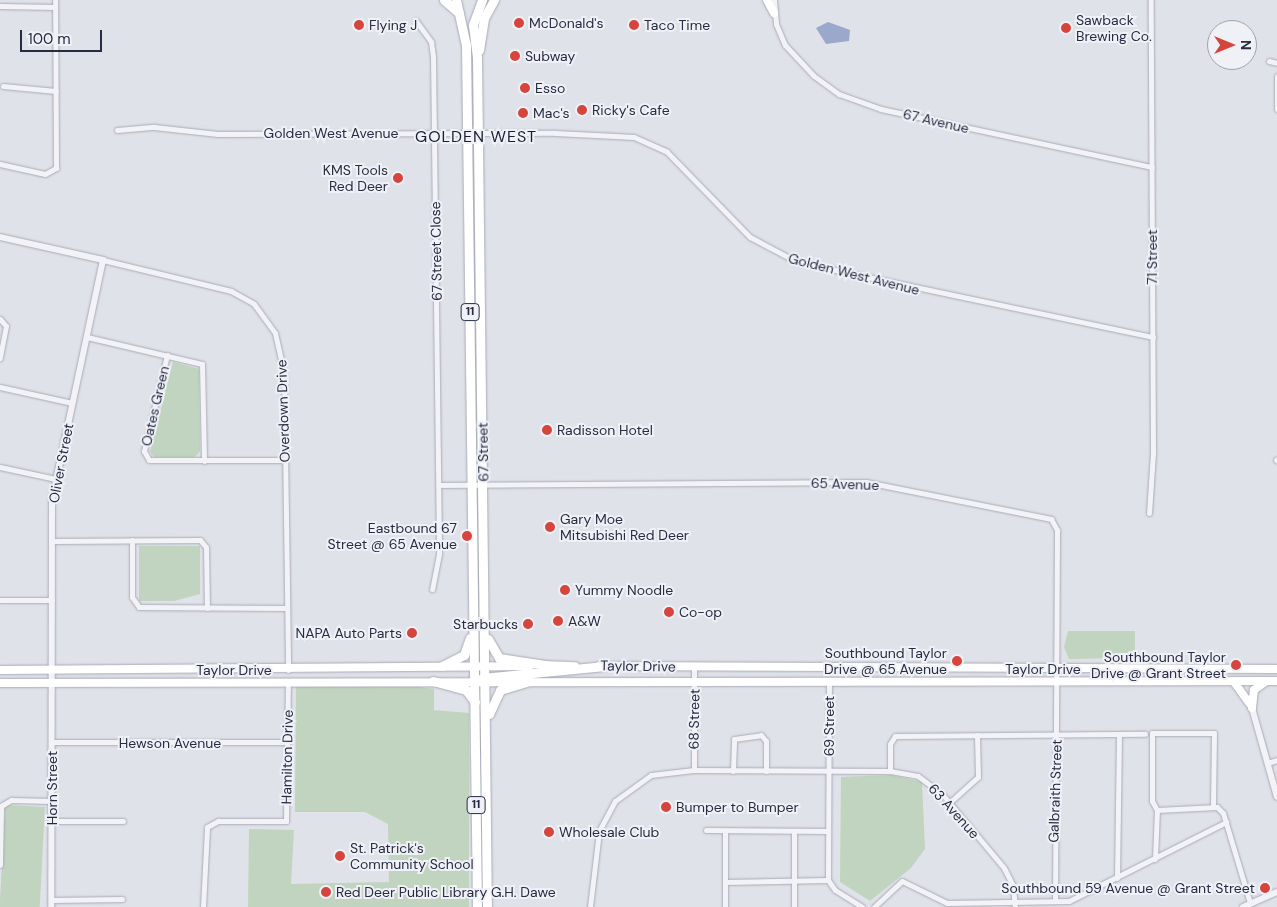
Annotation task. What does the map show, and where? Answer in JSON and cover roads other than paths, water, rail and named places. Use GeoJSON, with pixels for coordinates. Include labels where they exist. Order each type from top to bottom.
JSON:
{"type":"FeatureCollection","features":[{"type":"Feature","properties":{"kind":"main road"},"geometry":{"type":"LineString","coordinates":[[444,0],[459,13]]}},
{"type":"Feature","properties":{"kind":"main road","name":"67 Street"},"geometry":{"type":"LineString","coordinates":[[456,0],[466,45],[477,907]]}},
{"type":"Feature","properties":{"kind":"main road","name":"67 Street"},"geometry":{"type":"LineString","coordinates":[[482,0],[473,24],[477,58],[484,485],[486,907]]}},
{"type":"Feature","properties":{"kind":"main road"},"geometry":{"type":"LineString","coordinates":[[477,58],[484,18],[494,0]]}},
{"type":"Feature","properties":{"kind":"main road"},"geometry":{"type":"LineString","coordinates":[[767,0],[774,12]]}},
{"type":"Feature","properties":{"kind":"main road"},"geometry":{"type":"LineString","coordinates":[[442,666],[466,651],[474,613]]}},
{"type":"Feature","properties":{"kind":"main road"},"geometry":{"type":"LineString","coordinates":[[485,626],[496,656],[546,665]]}},
{"type":"Feature","properties":{"kind":"main road","name":"Taylor Drive"},"geometry":{"type":"LineString","coordinates":[[0,670],[288,670],[546,665],[1277,669]]}},
{"type":"Feature","properties":{"kind":"main road"},"geometry":{"type":"LineString","coordinates":[[475,681],[604,666]]}},
{"type":"Feature","properties":{"kind":"main road","name":"Taylor Drive"},"geometry":{"type":"LineString","coordinates":[[486,679],[530,681],[1277,681]]}},
{"type":"Feature","properties":{"kind":"main road"},"geometry":{"type":"LineString","coordinates":[[433,681],[466,690],[475,702]]}},
{"type":"Feature","properties":{"kind":"main road","name":"Taylor Drive"},"geometry":{"type":"LineString","coordinates":[[0,683],[475,681]]}},
{"type":"Feature","properties":{"kind":"main road"},"geometry":{"type":"LineString","coordinates":[[486,729],[499,691],[530,681]]}},
{"type":"Feature","properties":{"kind":"main road"},"geometry":{"type":"LineString","coordinates":[[1232,681],[1252,708]]}},
{"type":"Feature","properties":{"kind":"main road"},"geometry":{"type":"LineString","coordinates":[[1252,708],[1254,690],[1266,681]]}},
{"type":"Feature","properties":{"kind":"street"},"geometry":{"type":"LineString","coordinates":[[42,0],[42,7]]}},
{"type":"Feature","properties":{"kind":"street"},"geometry":{"type":"LineString","coordinates":[[0,164],[45,174],[54,170],[56,91],[55,0]]}},
{"type":"Feature","properties":{"kind":"street","name":"67 Avenue"},"geometry":{"type":"LineString","coordinates":[[774,0],[778,32],[790,52],[814,76],[848,98],[890,111],[1152,167]]}},
{"type":"Feature","properties":{"kind":"street","name":"71 Street"},"geometry":{"type":"LineString","coordinates":[[1149,513],[1153,337],[1151,0]]}},
{"type":"Feature","properties":{"kind":"street"},"geometry":{"type":"LineString","coordinates":[[0,6],[55,7]]}},
{"type":"Feature","properties":{"kind":"street","name":"67 Street Close"},"geometry":{"type":"LineString","coordinates":[[416,21],[433,51],[439,485],[438,567],[432,589]]}},
{"type":"Feature","properties":{"kind":"street"},"geometry":{"type":"LineString","coordinates":[[1269,61],[1277,63]]}},
{"type":"Feature","properties":{"kind":"street"},"geometry":{"type":"LineString","coordinates":[[1276,109],[1277,76]]}},
{"type":"Feature","properties":{"kind":"street"},"geometry":{"type":"LineString","coordinates":[[4,86],[56,91]]}},
{"type":"Feature","properties":{"kind":"street","name":"Golden West Avenue"},"geometry":{"type":"LineString","coordinates":[[116,130],[154,126],[218,134],[478,133],[634,137],[671,155],[750,237],[796,262],[1153,337]]}},
{"type":"Feature","properties":{"kind":"street","name":"Overdown Drive"},"geometry":{"type":"LineString","coordinates":[[0,237],[222,288],[260,311],[275,333],[283,361],[288,670]]}},
{"type":"Feature","properties":{"kind":"street","name":"Oliver Street"},"geometry":{"type":"LineString","coordinates":[[52,670],[52,541],[56,479],[104,260]]}},
{"type":"Feature","properties":{"kind":"street"},"geometry":{"type":"LineString","coordinates":[[0,319],[6,326],[0,358]]}},
{"type":"Feature","properties":{"kind":"street","name":"Oates Green"},"geometry":{"type":"LineString","coordinates":[[87,337],[203,365],[204,461]]}},
{"type":"Feature","properties":{"kind":"street","name":"Oates Green"},"geometry":{"type":"LineString","coordinates":[[167,355],[145,456],[154,462],[284,460]]}},
{"type":"Feature","properties":{"kind":"street"},"geometry":{"type":"LineString","coordinates":[[0,387],[72,403]]}},
{"type":"Feature","properties":{"kind":"street"},"geometry":{"type":"LineString","coordinates":[[0,467],[56,479]]}},
{"type":"Feature","properties":{"kind":"street","name":"65 Avenue"},"geometry":{"type":"LineString","coordinates":[[472,485],[866,482],[1051,520],[1057,530],[1058,680]]}},
{"type":"Feature","properties":{"kind":"street"},"geometry":{"type":"LineString","coordinates":[[439,485],[472,485]]}},
{"type":"Feature","properties":{"kind":"street"},"geometry":{"type":"LineString","coordinates":[[132,540],[136,605],[207,608],[287,608]]}},
{"type":"Feature","properties":{"kind":"street"},"geometry":{"type":"LineString","coordinates":[[52,541],[202,541],[207,608]]}},
{"type":"Feature","properties":{"kind":"street"},"geometry":{"type":"LineString","coordinates":[[0,600],[52,600]]}},
{"type":"Feature","properties":{"kind":"street","name":"68 Street"},"geometry":{"type":"LineString","coordinates":[[694,667],[694,770]]}},
{"type":"Feature","properties":{"kind":"street","name":"Horn Street"},"geometry":{"type":"LineString","coordinates":[[51,903],[52,670]]}},
{"type":"Feature","properties":{"kind":"street","name":"Galbraith Street"},"geometry":{"type":"LineString","coordinates":[[1055,901],[1058,680]]}},
{"type":"Feature","properties":{"kind":"street","name":"Hamilton Drive"},"geometry":{"type":"LineString","coordinates":[[203,907],[207,828],[218,821],[286,821],[288,681]]}},
{"type":"Feature","properties":{"kind":"street","name":"69 Street"},"geometry":{"type":"LineString","coordinates":[[828,880],[829,681]]}},
{"type":"Feature","properties":{"kind":"street"},"geometry":{"type":"LineString","coordinates":[[1252,708],[1277,797]]}},
{"type":"Feature","properties":{"kind":"street"},"geometry":{"type":"LineString","coordinates":[[1155,859],[1157,810],[1152,801],[1152,733],[1214,733],[1214,806]]}},
{"type":"Feature","properties":{"kind":"street"},"geometry":{"type":"LineString","coordinates":[[1117,878],[1119,734]]}},
{"type":"Feature","properties":{"kind":"street"},"geometry":{"type":"LineString","coordinates":[[890,770],[890,744],[895,736],[1145,734]]}},
{"type":"Feature","properties":{"kind":"street"},"geometry":{"type":"LineString","coordinates":[[733,771],[732,741],[738,735],[752,735],[766,739],[766,771]]}},
{"type":"Feature","properties":{"kind":"street"},"geometry":{"type":"LineString","coordinates":[[949,803],[978,777],[977,735]]}},
{"type":"Feature","properties":{"kind":"street","name":"Hewson Avenue"},"geometry":{"type":"LineString","coordinates":[[52,742],[287,742]]}},
{"type":"Feature","properties":{"kind":"street"},"geometry":{"type":"LineString","coordinates":[[1267,763],[1277,760]]}},
{"type":"Feature","properties":{"kind":"street","name":"63 Avenue"},"geometry":{"type":"LineString","coordinates":[[590,907],[599,831],[615,800],[651,776],[694,770],[890,770],[918,776],[949,803],[1008,874],[1015,904]]}},
{"type":"Feature","properties":{"kind":"street"},"geometry":{"type":"LineString","coordinates":[[0,865],[1,806],[8,801],[52,800]]}},
{"type":"Feature","properties":{"kind":"street"},"geometry":{"type":"LineString","coordinates":[[1157,810],[1214,806],[1222,811],[1250,903]]}},
{"type":"Feature","properties":{"kind":"street"},"geometry":{"type":"LineString","coordinates":[[52,821],[123,821]]}},
{"type":"Feature","properties":{"kind":"street"},"geometry":{"type":"LineString","coordinates":[[874,907],[902,881],[947,903],[1015,904],[1081,897],[1226,822]]}},
{"type":"Feature","properties":{"kind":"street"},"geometry":{"type":"LineString","coordinates":[[706,830],[828,831]]}},
{"type":"Feature","properties":{"kind":"street"},"geometry":{"type":"LineString","coordinates":[[725,831],[725,907]]}},
{"type":"Feature","properties":{"kind":"street"},"geometry":{"type":"LineString","coordinates":[[794,831],[794,907]]}},
{"type":"Feature","properties":{"kind":"street"},"geometry":{"type":"LineString","coordinates":[[725,882],[828,880],[835,890],[862,907]]}},
{"type":"Feature","properties":{"kind":"street"},"geometry":{"type":"LineString","coordinates":[[1243,907],[1277,892]]}},
{"type":"Feature","properties":{"kind":"street"},"geometry":{"type":"LineString","coordinates":[[51,903],[122,899]]}},
{"type":"Feature","properties":{"kind":"water"},"geometry":{"type":"Polygon","coordinates":[[[828,22],[850,30],[849,41],[826,44],[816,28],[828,22]]]}},
{"type":"Feature","properties":{"kind":"place","name":"McDonald's"},"geometry":{"type":"Point","coordinates":[519,23]}},
{"type":"Feature","properties":{"kind":"place","name":"Flying J"},"geometry":{"type":"Point","coordinates":[359,25]}},
{"type":"Feature","properties":{"kind":"place","name":"Taco Time"},"geometry":{"type":"Point","coordinates":[634,25]}},
{"type":"Feature","properties":{"kind":"place","name":"Sawback Brewing Co."},"geometry":{"type":"Point","coordinates":[1066,28]}},
{"type":"Feature","properties":{"kind":"place","name":"Subway"},"geometry":{"type":"Point","coordinates":[515,56]}},
{"type":"Feature","properties":{"kind":"place","name":"Esso"},"geometry":{"type":"Point","coordinates":[525,88]}},
{"type":"Feature","properties":{"kind":"place","name":"Ricky's Cafe"},"geometry":{"type":"Point","coordinates":[582,110]}},
{"type":"Feature","properties":{"kind":"place","name":"Mac's"},"geometry":{"type":"Point","coordinates":[523,113]}},
{"type":"Feature","properties":{"kind":"place","name":"KMS Tools Red Deer"},"geometry":{"type":"Point","coordinates":[398,178]}},
{"type":"Feature","properties":{"kind":"place","name":"Radisson Hotel"},"geometry":{"type":"Point","coordinates":[547,430]}},
{"type":"Feature","properties":{"kind":"place","name":"Gary Moe Mitsubishi Red Deer"},"geometry":{"type":"Point","coordinates":[550,527]}},
{"type":"Feature","properties":{"kind":"place","name":"Eastbound 67 Street @ 65 Avenue"},"geometry":{"type":"Point","coordinates":[467,536]}},
{"type":"Feature","properties":{"kind":"place","name":"Yummy Noodle"},"geometry":{"type":"Point","coordinates":[565,590]}},
{"type":"Feature","properties":{"kind":"place","name":"Co-op"},"geometry":{"type":"Point","coordinates":[669,612]}},
{"type":"Feature","properties":{"kind":"place","name":"A&W"},"geometry":{"type":"Point","coordinates":[558,621]}},
{"type":"Feature","properties":{"kind":"place","name":"Starbucks"},"geometry":{"type":"Point","coordinates":[528,624]}},
{"type":"Feature","properties":{"kind":"place","name":"NAPA Auto Parts"},"geometry":{"type":"Point","coordinates":[412,633]}},
{"type":"Feature","properties":{"kind":"place","name":"Southbound Taylor Drive @ 65 Avenue"},"geometry":{"type":"Point","coordinates":[957,661]}},
{"type":"Feature","properties":{"kind":"place","name":"Southbound Taylor Drive @ Grant Street"},"geometry":{"type":"Point","coordinates":[1236,665]}},
{"type":"Feature","properties":{"kind":"place","name":"Bumper to Bumper"},"geometry":{"type":"Point","coordinates":[666,807]}},
{"type":"Feature","properties":{"kind":"place","name":"Wholesale Club"},"geometry":{"type":"Point","coordinates":[549,832]}},
{"type":"Feature","properties":{"kind":"place","name":"St. Patrick's Community School"},"geometry":{"type":"Point","coordinates":[340,856]}},
{"type":"Feature","properties":{"kind":"place","name":"Southbound 59 Avenue @ Grant Street"},"geometry":{"type":"Point","coordinates":[1265,888]}},
{"type":"Feature","properties":{"kind":"place","name":"Red Deer Public Library G.H. Dawe"},"geometry":{"type":"Point","coordinates":[326,892]}},
{"type":"Feature","properties":{"kind":"district","name":"GOLDEN WEST"},"geometry":{"type":"Point","coordinates":[476,137]}}]}
